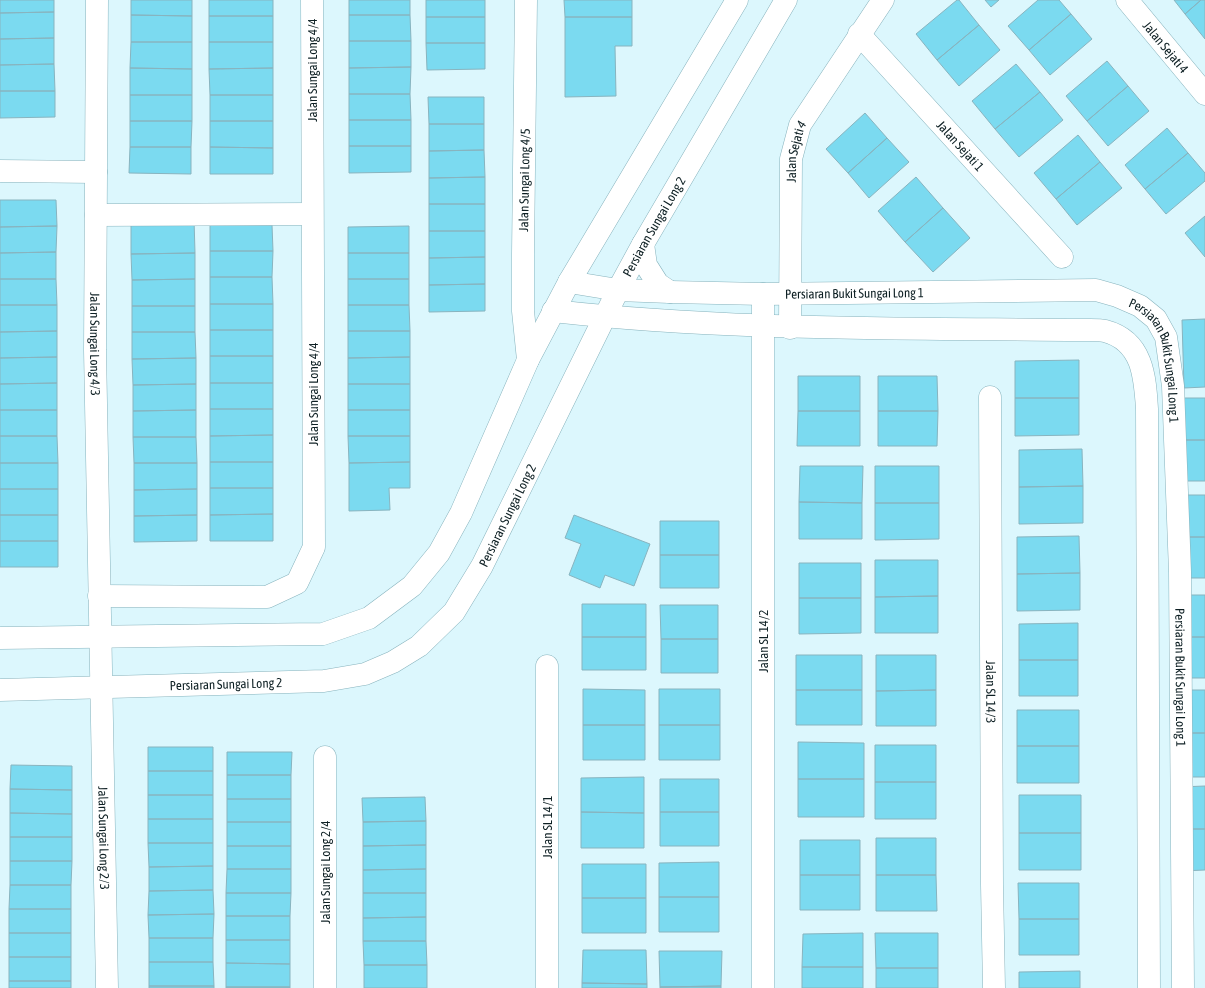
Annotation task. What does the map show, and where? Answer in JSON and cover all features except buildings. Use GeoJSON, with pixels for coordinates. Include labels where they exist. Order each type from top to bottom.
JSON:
{"type":"FeatureCollection","features":[{"type":"Feature","properties":{"kind":"street","name":"Jalan Sungai Long 4/3"},"geometry":{"type":"LineString","coordinates":[[97,0],[95,350],[101,687]]}},
{"type":"Feature","properties":{"kind":"street","name":"Jalan Sungai Long 4/4"},"geometry":{"type":"LineString","coordinates":[[99,596],[267,597],[297,583],[314,547],[312,0]]}},
{"type":"Feature","properties":{"kind":"street","name":"Jalan Sungai Long 4/5"},"geometry":{"type":"LineString","coordinates":[[526,0],[523,311],[528,360]]}},
{"type":"Feature","properties":{"kind":"street"},"geometry":{"type":"LineString","coordinates":[[0,638],[101,638],[323,634],[369,618],[412,586],[439,554],[461,513],[528,360],[569,282],[737,0]]}},
{"type":"Feature","properties":{"kind":"street","name":"Persiaran Sungai Long 2"},"geometry":{"type":"LineString","coordinates":[[0,690],[324,681],[365,674],[393,662],[419,646],[454,612],[482,566],[618,290],[643,244],[786,0]]}},
{"type":"Feature","properties":{"kind":"street","name":"Jalan Sejati 4"},"geometry":{"type":"LineString","coordinates":[[790,328],[791,293],[789,268],[791,159],[800,125],[882,0]]}},
{"type":"Feature","properties":{"kind":"street","name":"Jalan Sejati 4"},"geometry":{"type":"LineString","coordinates":[[1127,0],[1205,94]]}},
{"type":"Feature","properties":{"kind":"street","name":"Jalan Sejati 1"},"geometry":{"type":"LineString","coordinates":[[859,34],[1062,256]]}},
{"type":"Feature","properties":{"kind":"street"},"geometry":{"type":"LineString","coordinates":[[0,171],[96,172]]}},
{"type":"Feature","properties":{"kind":"street"},"geometry":{"type":"LineString","coordinates":[[96,215],[312,214]]}},
{"type":"Feature","properties":{"kind":"street"},"geometry":{"type":"LineString","coordinates":[[643,244],[646,265],[658,284],[670,292]]}},
{"type":"Feature","properties":{"kind":"street","name":"Persiaran Bukit Sungai Long 1"},"geometry":{"type":"LineString","coordinates":[[569,282],[618,290],[763,294],[1096,290],[1117,296],[1140,306],[1156,319],[1166,337],[1173,386],[1180,572],[1183,988]]}},
{"type":"Feature","properties":{"kind":"street","name":"Jalan SL 14/2"},"geometry":{"type":"LineString","coordinates":[[763,294],[763,988]]}},
{"type":"Feature","properties":{"kind":"street","name":"Persiaran Bukit Sungai Long 1"},"geometry":{"type":"LineString","coordinates":[[553,311],[605,317],[762,327],[1106,331],[1124,340],[1137,354],[1145,376],[1147,409],[1149,988]]}},
{"type":"Feature","properties":{"kind":"street","name":"Jalan SL 14/3"},"geometry":{"type":"LineString","coordinates":[[990,397],[992,885],[994,988]]}},
{"type":"Feature","properties":{"kind":"street","name":"Jalan SL 14/1"},"geometry":{"type":"LineString","coordinates":[[547,666],[547,988]]}},
{"type":"Feature","properties":{"kind":"street","name":"Jalan Sungai Long 2/3"},"geometry":{"type":"LineString","coordinates":[[101,687],[107,988]]}},
{"type":"Feature","properties":{"kind":"street","name":"Jalan Sungai Long 2/4"},"geometry":{"type":"LineString","coordinates":[[325,757],[326,988]]}}]}
